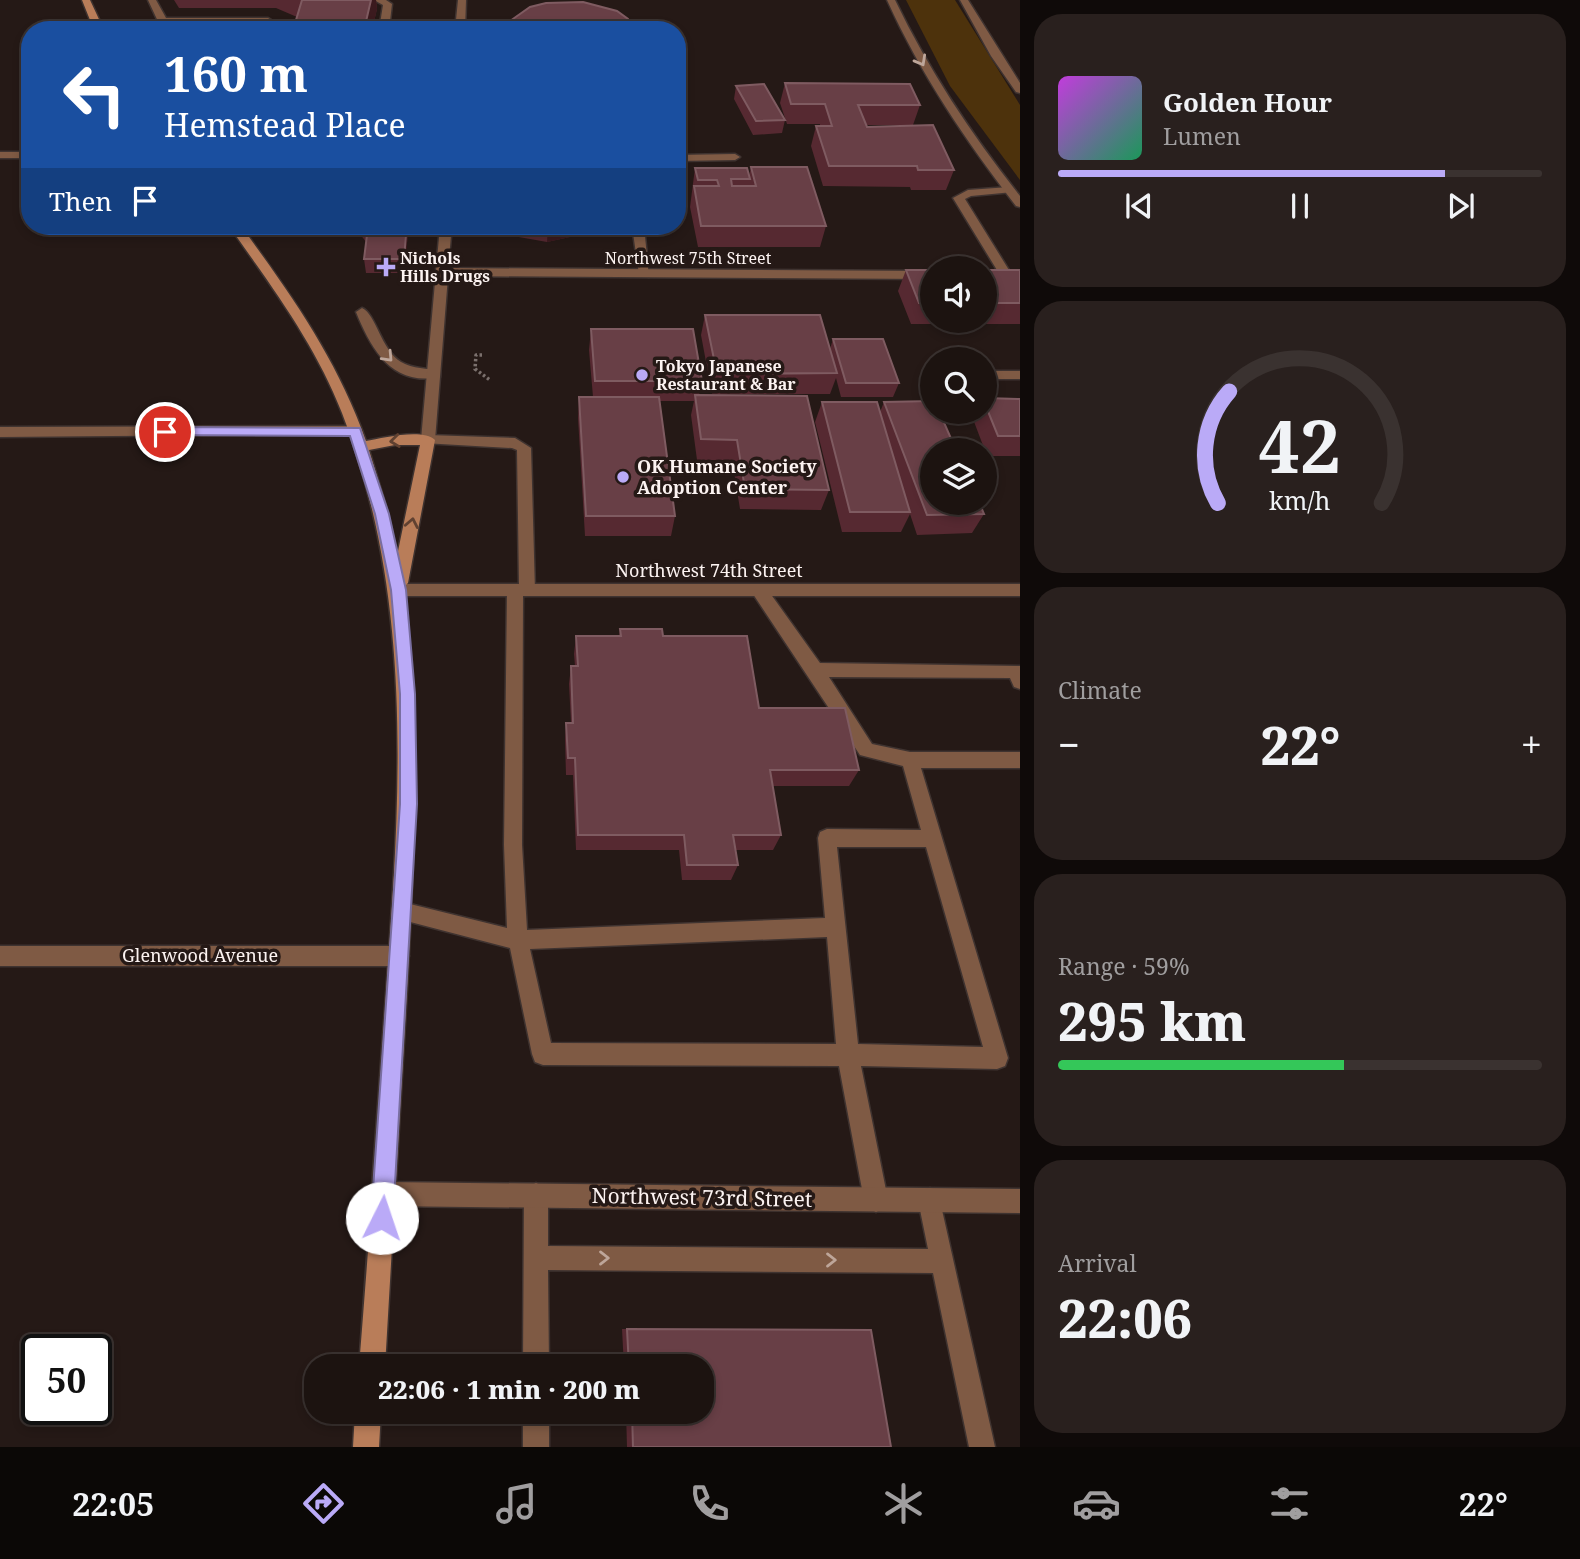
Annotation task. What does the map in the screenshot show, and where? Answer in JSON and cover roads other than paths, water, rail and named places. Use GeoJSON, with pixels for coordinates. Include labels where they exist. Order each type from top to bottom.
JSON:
{"type":"FeatureCollection","features":[{"type":"Feature","properties":{"kind":"main road"},"geometry":{"type":"LineString","coordinates":[[86,0],[95,21]]}},
{"type":"Feature","properties":{"kind":"main road"},"geometry":{"type":"LineString","coordinates":[[242,235],[304,324],[330,373],[362,447],[382,514],[398,590],[407,694],[409,804],[373,1354]]}},
{"type":"Feature","properties":{"kind":"main road"},"geometry":{"type":"LineString","coordinates":[[362,447],[395,440],[428,440],[398,590]]}},
{"type":"Feature","properties":{"kind":"main road"},"geometry":{"type":"LineString","coordinates":[[366,1447],[367,1424]]}},
{"type":"Feature","properties":{"kind":"street"},"geometry":{"type":"LineString","coordinates":[[152,0],[163,21]]}},
{"type":"Feature","properties":{"kind":"street"},"geometry":{"type":"LineString","coordinates":[[378,0],[388,4],[385,21]]}},
{"type":"Feature","properties":{"kind":"street"},"geometry":{"type":"LineString","coordinates":[[461,21],[462,0]]}},
{"type":"Feature","properties":{"kind":"street"},"geometry":{"type":"LineString","coordinates":[[891,0],[932,80],[971,140],[1020,204]]}},
{"type":"Feature","properties":{"kind":"street"},"geometry":{"type":"LineString","coordinates":[[964,0],[996,56],[1020,90]]}},
{"type":"Feature","properties":{"kind":"street"},"geometry":{"type":"LineString","coordinates":[[0,155],[21,155]]}},
{"type":"Feature","properties":{"kind":"street"},"geometry":{"type":"LineString","coordinates":[[686,158],[735,157]]}},
{"type":"Feature","properties":{"kind":"street"},"geometry":{"type":"LineString","coordinates":[[1006,275],[959,198],[968,193],[1009,190]]}},
{"type":"Feature","properties":{"kind":"street"},"geometry":{"type":"LineString","coordinates":[[445,235],[428,440],[515,443],[524,448],[513,845],[518,940],[543,1054],[997,1058],[910,760]]}},
{"type":"Feature","properties":{"kind":"street"},"geometry":{"type":"LineString","coordinates":[[639,235],[645,274]]}},
{"type":"Feature","properties":{"kind":"street","name":"Northwest 75th Street"},"geometry":{"type":"LineString","coordinates":[[442,272],[920,275]]}},
{"type":"Feature","properties":{"kind":"street"},"geometry":{"type":"LineString","coordinates":[[997,275],[1020,275]]}},
{"type":"Feature","properties":{"kind":"street"},"geometry":{"type":"LineString","coordinates":[[362,312],[382,353],[394,365],[416,373],[435,373]]}},
{"type":"Feature","properties":{"kind":"street"},"geometry":{"type":"LineString","coordinates":[[997,375],[1020,375]]}},
{"type":"Feature","properties":{"kind":"street"},"geometry":{"type":"LineString","coordinates":[[0,432],[355,431]]}},
{"type":"Feature","properties":{"kind":"street","name":"Northwest 74th Street"},"geometry":{"type":"LineString","coordinates":[[398,590],[1020,590]]}},
{"type":"Feature","properties":{"kind":"street"},"geometry":{"type":"LineString","coordinates":[[759,590],[866,750],[910,760],[1020,760]]}},
{"type":"Feature","properties":{"kind":"street"},"geometry":{"type":"LineString","coordinates":[[815,670],[1016,671],[1020,682]]}},
{"type":"Feature","properties":{"kind":"street"},"geometry":{"type":"LineString","coordinates":[[876,1200],[849,1055],[827,838],[933,839]]}},
{"type":"Feature","properties":{"kind":"street"},"geometry":{"type":"LineString","coordinates":[[402,911],[518,940],[836,927]]}},
{"type":"Feature","properties":{"kind":"street","name":"Glenwood Avenue"},"geometry":{"type":"LineString","coordinates":[[0,956],[399,956]]}},
{"type":"Feature","properties":{"kind":"street","name":"Northwest 73rd Street"},"geometry":{"type":"LineString","coordinates":[[384,1194],[1020,1201]]}},
{"type":"Feature","properties":{"kind":"street"},"geometry":{"type":"LineString","coordinates":[[536,1195],[536,1354]]}},
{"type":"Feature","properties":{"kind":"street"},"geometry":{"type":"LineString","coordinates":[[930,1200],[982,1447]]}},
{"type":"Feature","properties":{"kind":"street"},"geometry":{"type":"LineString","coordinates":[[536,1258],[943,1261]]}},
{"type":"Feature","properties":{"kind":"street"},"geometry":{"type":"LineString","coordinates":[[536,1424],[536,1447]]}},
{"type":"Feature","properties":{"kind":"place","name":"Nichols Hills Drugs"},"geometry":{"type":"Point","coordinates":[386,267]}},
{"type":"Feature","properties":{"kind":"place","name":"Tokyo Japanese Restaurant & Bar"},"geometry":{"type":"Point","coordinates":[642,375]}},
{"type":"Feature","properties":{"kind":"place","name":"OK Humane Society Adoption Center"},"geometry":{"type":"Point","coordinates":[623,477]}}]}
